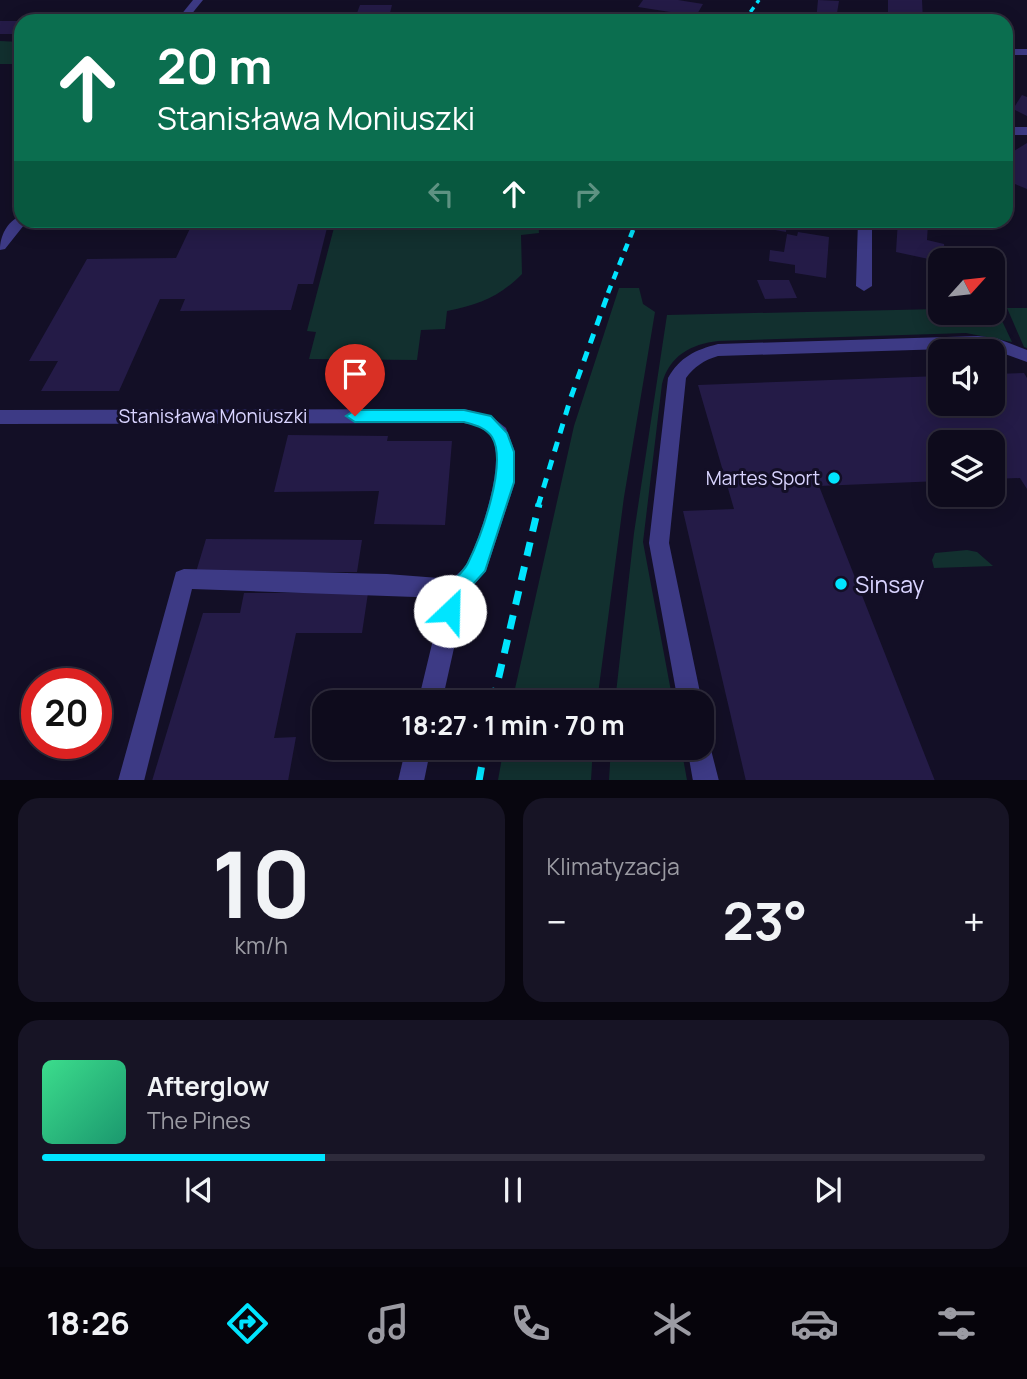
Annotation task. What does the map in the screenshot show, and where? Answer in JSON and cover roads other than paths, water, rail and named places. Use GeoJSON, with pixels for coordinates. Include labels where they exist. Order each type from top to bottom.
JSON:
{"type":"FeatureCollection","features":[{"type":"Feature","properties":{"kind":"street"},"geometry":{"type":"LineString","coordinates":[[187,14],[198,0]]}},
{"type":"Feature","properties":{"kind":"street"},"geometry":{"type":"LineString","coordinates":[[0,246],[15,228]]}},
{"type":"Feature","properties":{"kind":"street"},"geometry":{"type":"LineString","coordinates":[[864,286],[865,228]]}},
{"type":"Feature","properties":{"kind":"street"},"geometry":{"type":"LineString","coordinates":[[688,690],[659,543],[677,378],[682,369],[703,354],[746,349],[978,342],[996,344],[1027,356]]}},
{"type":"Feature","properties":{"kind":"street","name":"Stanisława Moniuszki"},"geometry":{"type":"LineString","coordinates":[[0,417],[464,416],[485,421],[499,433],[506,452],[505,482],[475,571],[456,589]]}},
{"type":"Feature","properties":{"kind":"street"},"geometry":{"type":"LineString","coordinates":[[131,780],[184,579],[387,584],[456,589],[432,690]]}},
{"type":"Feature","properties":{"kind":"street"},"geometry":{"type":"LineString","coordinates":[[411,780],[416,760]]}},
{"type":"Feature","properties":{"kind":"street"},"geometry":{"type":"LineString","coordinates":[[702,760],[706,780]]}},
{"type":"Feature","properties":{"kind":"railway"},"geometry":{"type":"LineString","coordinates":[[749,14],[759,0]]}},
{"type":"Feature","properties":{"kind":"railway"},"geometry":{"type":"LineString","coordinates":[[608,293],[634,228]]}},
{"type":"Feature","properties":{"kind":"railway"},"geometry":{"type":"LineString","coordinates":[[538,506],[571,397],[609,291]]}},
{"type":"Feature","properties":{"kind":"railway"},"geometry":{"type":"LineString","coordinates":[[496,690],[539,504]]}},
{"type":"Feature","properties":{"kind":"railway"},"geometry":{"type":"LineString","coordinates":[[479,780],[483,760]]}},
{"type":"Feature","properties":{"kind":"place","name":"Martes Sport"},"geometry":{"type":"Point","coordinates":[834,478]}},
{"type":"Feature","properties":{"kind":"place","name":"Sinsay"},"geometry":{"type":"Point","coordinates":[841,584]}}]}
